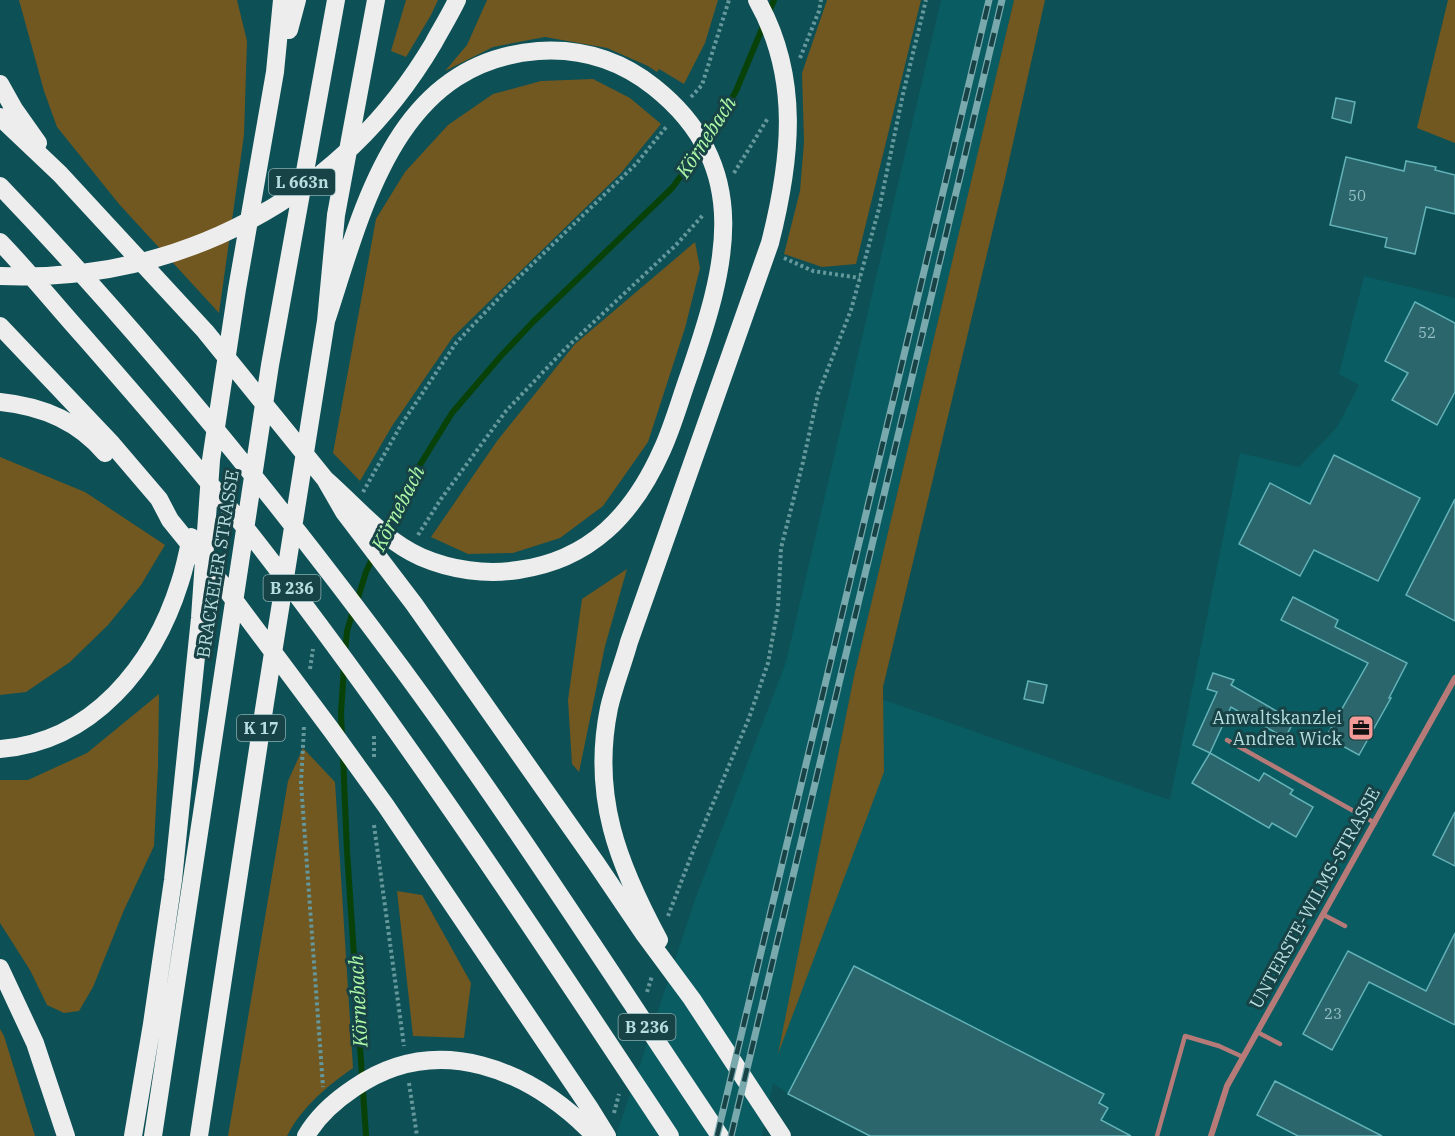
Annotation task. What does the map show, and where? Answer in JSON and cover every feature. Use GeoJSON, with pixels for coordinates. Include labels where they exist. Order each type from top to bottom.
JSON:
{"type":"FeatureCollection","features":[{"type":"Feature","properties":{"kind":"highway"},"geometry":{"type":"LineString","coordinates":[[133,1136],[173,880],[200,618],[211,460],[237,289],[275,72],[282,0]]}},
{"type":"Feature","properties":{"kind":"highway"},"geometry":{"type":"LineString","coordinates":[[275,72],[297,0]]}},
{"type":"Feature","properties":{"kind":"highway","name":"BRACKELER STRASSE"},"geometry":{"type":"LineString","coordinates":[[153,1136],[270,365],[336,0]]}},
{"type":"Feature","properties":{"kind":"highway","name":"L 663n"},"geometry":{"type":"LineString","coordinates":[[326,321],[336,215],[376,0]]}},
{"type":"Feature","properties":{"kind":"highway"},"geometry":{"type":"LineString","coordinates":[[0,276],[86,274],[138,263],[186,249],[238,227],[289,198],[327,170],[368,131],[420,66],[457,0]]}},
{"type":"Feature","properties":{"kind":"highway"},"geometry":{"type":"LineString","coordinates":[[692,999],[625,871],[606,807],[603,758],[609,707],[629,642],[770,243],[781,200],[789,120],[787,90],[779,51],[757,0]]}},
{"type":"Feature","properties":{"kind":"highway"},"geometry":{"type":"LineString","coordinates":[[0,117],[60,174],[205,331],[325,479],[389,538],[449,567],[483,572],[543,567],[571,555],[600,537],[623,514],[663,449],[703,335],[716,290],[724,247],[722,196],[708,150],[676,104],[648,82],[606,58],[580,52],[555,50],[522,52],[483,63],[452,81],[425,104],[398,137],[368,195],[326,321]]}},
{"type":"Feature","properties":{"kind":"highway"},"geometry":{"type":"LineString","coordinates":[[0,84],[14,109],[60,174]]}},
{"type":"Feature","properties":{"kind":"highway","name":"B 236"},"geometry":{"type":"LineString","coordinates":[[0,186],[118,314],[192,399],[296,528],[404,672],[494,800],[720,1136]]}},
{"type":"Feature","properties":{"kind":"highway","name":"B 236"},"geometry":{"type":"LineString","coordinates":[[0,242],[183,452],[290,585],[396,729],[556,963],[670,1136]]}},
{"type":"Feature","properties":{"kind":"highway","name":"K 17"},"geometry":{"type":"LineString","coordinates":[[199,1136],[326,321]]}},
{"type":"Feature","properties":{"kind":"highway"},"geometry":{"type":"LineString","coordinates":[[0,326],[112,444],[159,499],[170,520],[279,659],[386,806],[607,1136]]}},
{"type":"Feature","properties":{"kind":"highway"},"geometry":{"type":"LineString","coordinates":[[0,402],[18,404],[60,417],[82,431],[99,446],[152,507],[170,520]]}},
{"type":"Feature","properties":{"kind":"highway"},"geometry":{"type":"LineString","coordinates":[[0,749],[32,745],[76,726],[96,712],[133,673],[162,627],[180,582],[211,460]]}},
{"type":"Feature","properties":{"kind":"highway"},"geometry":{"type":"LineString","coordinates":[[325,479],[344,512],[414,604],[644,934],[692,999],[782,1136]]}},
{"type":"Feature","properties":{"kind":"highway"},"geometry":{"type":"LineString","coordinates":[[0,968],[35,1043],[66,1136]]}},
{"type":"Feature","properties":{"kind":"highway"},"geometry":{"type":"LineString","coordinates":[[306,1136],[323,1114],[343,1095],[365,1080],[390,1068],[419,1061],[463,1060],[511,1075],[545,1093],[596,1136]]}},
{"type":"Feature","properties":{"kind":"street","name":"UNTERSTE-WILMS-STRASSE"},"geometry":{"type":"LineString","coordinates":[[1211,1136],[1227,1086],[1455,678]]}},
{"type":"Feature","properties":{"kind":"lane"},"geometry":{"type":"LineString","coordinates":[[1227,740],[1376,823]]}},
{"type":"Feature","properties":{"kind":"lane"},"geometry":{"type":"LineString","coordinates":[[1323,915],[1344,926]]}},
{"type":"Feature","properties":{"kind":"lane"},"geometry":{"type":"LineString","coordinates":[[1257,1032],[1280,1044]]}},
{"type":"Feature","properties":{"kind":"lane"},"geometry":{"type":"LineString","coordinates":[[1157,1136],[1185,1036],[1219,1046],[1243,1057]]}},
{"type":"Feature","properties":{"kind":"path"},"geometry":{"type":"LineString","coordinates":[[687,102],[702,85],[729,0]]}},
{"type":"Feature","properties":{"kind":"path"},"geometry":{"type":"LineString","coordinates":[[796,68],[821,0]]}},
{"type":"Feature","properties":{"kind":"path"},"geometry":{"type":"LineString","coordinates":[[666,924],[768,663],[778,608],[781,548],[818,394],[851,310],[880,205],[903,94],[926,0]]}},
{"type":"Feature","properties":{"kind":"path"},"geometry":{"type":"LineString","coordinates":[[729,179],[742,163],[769,115]]}},
{"type":"Feature","properties":{"kind":"path"},"geometry":{"type":"LineString","coordinates":[[363,493],[401,425],[456,343],[516,280],[636,164],[672,120]]}},
{"type":"Feature","properties":{"kind":"path"},"geometry":{"type":"LineString","coordinates":[[417,550],[441,499],[506,411],[566,349],[676,245],[704,213]]}},
{"type":"Feature","properties":{"kind":"path"},"geometry":{"type":"LineString","coordinates":[[308,679],[314,648]]}},
{"type":"Feature","properties":{"kind":"path"},"geometry":{"type":"LineString","coordinates":[[304,725],[301,783],[323,1089]]}},
{"type":"Feature","properties":{"kind":"path"},"geometry":{"type":"LineString","coordinates":[[374,733],[374,767]]}},
{"type":"Feature","properties":{"kind":"path"},"geometry":{"type":"LineString","coordinates":[[374,823],[405,1055]]}},
{"type":"Feature","properties":{"kind":"path"},"geometry":{"type":"LineString","coordinates":[[645,1002],[654,969]]}},
{"type":"Feature","properties":{"kind":"path"},"geometry":{"type":"LineString","coordinates":[[409,1078],[417,1136]]}},
{"type":"Feature","properties":{"kind":"path"},"geometry":{"type":"LineString","coordinates":[[614,1114],[620,1091]]}},
{"type":"Feature","properties":{"kind":"shaded area"},"geometry":{"type":"Polygon","coordinates":[[[19,0],[237,0],[247,41],[244,135],[219,313],[119,204],[57,127],[44,91],[19,0]]]}},
{"type":"Feature","properties":{"kind":"shaded area"},"geometry":{"type":"Polygon","coordinates":[[[406,0],[438,0],[406,57],[391,51],[406,0]]]}},
{"type":"Feature","properties":{"kind":"shaded area"},"geometry":{"type":"Polygon","coordinates":[[[487,0],[718,0],[705,43],[684,84],[659,69],[657,72],[607,48],[545,37],[493,47],[445,71],[467,45],[487,0]]]}},
{"type":"Feature","properties":{"kind":"shaded area"},"geometry":{"type":"Polygon","coordinates":[[[827,0],[921,0],[856,264],[822,267],[784,254],[800,191],[804,142],[802,73],[827,0]]]}},
{"type":"Feature","properties":{"kind":"shaded area"},"geometry":{"type":"Polygon","coordinates":[[[941,0],[1014,0],[854,676],[792,986],[870,695],[1170,800],[1240,453],[1299,467],[1337,427],[1359,385],[1339,374],[1364,276],[1455,298],[1455,1136],[870,1136],[788,1094],[773,1083],[762,1136],[616,1136],[696,897],[786,662],[941,0]]]}},
{"type":"Feature","properties":{"kind":"shaded area"},"geometry":{"type":"Polygon","coordinates":[[[1014,0],[1045,0],[1004,183],[883,687],[884,772],[778,1054],[854,676],[1014,0]]]}},
{"type":"Feature","properties":{"kind":"shaded area"},"geometry":{"type":"Polygon","coordinates":[[[1448,0],[1455,0],[1455,143],[1417,128],[1448,0]]]}},
{"type":"Feature","properties":{"kind":"shaded area"},"geometry":{"type":"Polygon","coordinates":[[[593,79],[630,98],[661,124],[621,173],[453,337],[392,426],[360,481],[333,453],[376,219],[405,172],[448,125],[493,94],[541,81],[593,79]]]}},
{"type":"Feature","properties":{"kind":"shaded area"},"geometry":{"type":"Polygon","coordinates":[[[695,242],[700,268],[685,328],[648,442],[603,506],[560,538],[513,553],[468,554],[431,537],[497,441],[575,344],[695,242]]]}},
{"type":"Feature","properties":{"kind":"shaded area"},"geometry":{"type":"Polygon","coordinates":[[[0,457],[85,492],[165,545],[141,585],[108,625],[70,662],[26,692],[0,695],[0,457]]]}},
{"type":"Feature","properties":{"kind":"shaded area"},"geometry":{"type":"Polygon","coordinates":[[[627,569],[605,646],[579,772],[572,764],[568,700],[582,599],[627,569]]]}},
{"type":"Feature","properties":{"kind":"shaded area"},"geometry":{"type":"Polygon","coordinates":[[[159,694],[154,846],[124,910],[93,987],[79,1011],[64,1013],[47,1005],[30,970],[0,923],[0,780],[28,780],[87,753],[159,694]]]}},
{"type":"Feature","properties":{"kind":"shaded area"},"geometry":{"type":"Polygon","coordinates":[[[303,748],[335,782],[353,1068],[316,1098],[287,1136],[228,1136],[288,781],[303,748]]]}},
{"type":"Feature","properties":{"kind":"shaded area"},"geometry":{"type":"Polygon","coordinates":[[[397,891],[422,895],[471,983],[464,1038],[413,1036],[397,891]]]}},
{"type":"Feature","properties":{"kind":"shaded area"},"geometry":{"type":"Polygon","coordinates":[[[0,1029],[4,1036],[35,1136],[0,1136],[0,1029]]]}},
{"type":"Feature","properties":{"kind":"building"},"geometry":{"type":"Polygon","coordinates":[[[1336,98],[1355,102],[1351,123],[1332,118],[1336,98]]]}},
{"type":"Feature","properties":{"kind":"building"},"geometry":{"type":"Polygon","coordinates":[[[1346,157],[1404,171],[1406,161],[1436,167],[1435,170],[1455,175],[1455,214],[1426,207],[1415,254],[1385,247],[1387,238],[1330,225],[1346,157]]]}},
{"type":"Feature","properties":{"kind":"building"},"geometry":{"type":"Polygon","coordinates":[[[1415,302],[1455,323],[1455,392],[1437,425],[1392,400],[1408,373],[1385,361],[1415,302]]]}},
{"type":"Feature","properties":{"kind":"building"},"geometry":{"type":"Polygon","coordinates":[[[1334,455],[1420,498],[1378,581],[1314,550],[1300,576],[1239,544],[1270,483],[1310,504],[1334,455]]]}},
{"type":"Feature","properties":{"kind":"building"},"geometry":{"type":"Polygon","coordinates":[[[1455,499],[1455,621],[1406,595],[1455,499]]]}},
{"type":"Feature","properties":{"kind":"building"},"geometry":{"type":"Polygon","coordinates":[[[1293,597],[1338,620],[1335,627],[1407,663],[1389,698],[1391,698],[1359,755],[1326,737],[1368,663],[1281,620],[1293,597]]]}},
{"type":"Feature","properties":{"kind":"building"},"geometry":{"type":"Polygon","coordinates":[[[1213,673],[1234,680],[1231,685],[1294,721],[1285,738],[1231,707],[1210,753],[1193,745],[1217,692],[1207,689],[1213,673]]]}},
{"type":"Feature","properties":{"kind":"building"},"geometry":{"type":"Polygon","coordinates":[[[1028,681],[1047,685],[1043,703],[1024,699],[1028,681]]]}},
{"type":"Feature","properties":{"kind":"building"},"geometry":{"type":"Polygon","coordinates":[[[1210,753],[1259,781],[1264,773],[1293,790],[1290,794],[1313,807],[1296,837],[1272,823],[1269,828],[1192,783],[1210,753]]]}},
{"type":"Feature","properties":{"kind":"building"},"geometry":{"type":"Polygon","coordinates":[[[1455,812],[1455,866],[1433,855],[1455,812]]]}},
{"type":"Feature","properties":{"kind":"building"},"geometry":{"type":"Polygon","coordinates":[[[1455,933],[1455,1025],[1369,982],[1332,1050],[1303,1034],[1348,951],[1426,991],[1455,933]]]}},
{"type":"Feature","properties":{"kind":"building"},"geometry":{"type":"Polygon","coordinates":[[[854,966],[1104,1094],[1099,1103],[1108,1108],[1101,1120],[1131,1136],[870,1136],[788,1094],[854,966]]]}},
{"type":"Feature","properties":{"kind":"building"},"geometry":{"type":"Polygon","coordinates":[[[1275,1081],[1382,1136],[1298,1136],[1257,1115],[1275,1081]]]}},
{"type":"Feature","properties":{"kind":"waterway","name":"Körnebach"},"geometry":{"type":"LineString","coordinates":[[768,14],[774,0]]}},
{"type":"Feature","properties":{"kind":"waterway","name":"Körnebach"},"geometry":{"type":"LineString","coordinates":[[357,601],[366,572],[402,494],[452,413],[532,323],[672,188],[710,137],[736,91],[764,24]]}},
{"type":"Feature","properties":{"kind":"waterway","name":"Körnebach"},"geometry":{"type":"LineString","coordinates":[[345,653],[347,631],[353,611]]}},
{"type":"Feature","properties":{"kind":"waterway","name":"Körnebach"},"geometry":{"type":"LineString","coordinates":[[342,737],[344,666]]}},
{"type":"Feature","properties":{"kind":"waterway","name":"Körnebach"},"geometry":{"type":"LineString","coordinates":[[343,756],[366,1136]]}},
{"type":"Feature","properties":{"kind":"railway"},"geometry":{"type":"LineString","coordinates":[[717,1136],[989,0]]}},
{"type":"Feature","properties":{"kind":"railway"},"geometry":{"type":"LineString","coordinates":[[731,1136],[1002,0]]}},
{"type":"Feature","properties":{"kind":"place","name":"Anwaltskanzlei Andrea Wick"},"geometry":{"type":"Point","coordinates":[1361,728]}}]}
